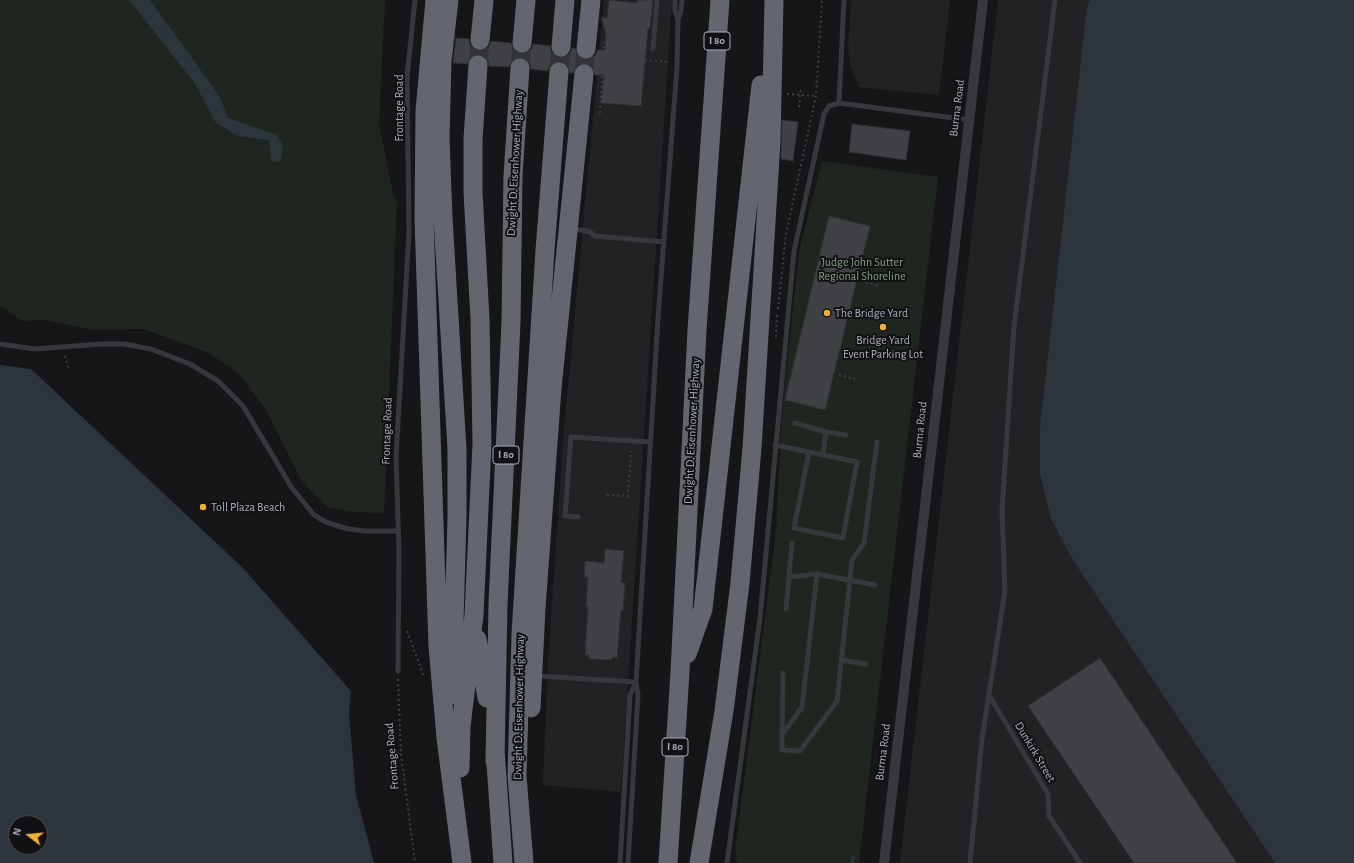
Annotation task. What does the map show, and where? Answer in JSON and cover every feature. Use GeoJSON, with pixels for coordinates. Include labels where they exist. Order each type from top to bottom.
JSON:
{"type":"FeatureCollection","features":[{"type":"Feature","properties":{"kind":"highway"},"geometry":{"type":"LineString","coordinates":[[435,0],[428,64],[424,137],[425,272],[438,646],[446,738],[462,863]]}},
{"type":"Feature","properties":{"kind":"highway"},"geometry":{"type":"LineString","coordinates":[[449,0],[442,66],[440,138],[457,442],[458,517],[454,644],[459,762]]}},
{"type":"Feature","properties":{"kind":"highway"},"geometry":{"type":"LineString","coordinates":[[480,40],[484,0]]}},
{"type":"Feature","properties":{"kind":"highway"},"geometry":{"type":"LineString","coordinates":[[522,44],[526,0]]}},
{"type":"Feature","properties":{"kind":"highway"},"geometry":{"type":"LineString","coordinates":[[561,47],[565,0]]}},
{"type":"Feature","properties":{"kind":"highway"},"geometry":{"type":"LineString","coordinates":[[586,49],[591,0]]}},
{"type":"Feature","properties":{"kind":"highway","name":"Dwight D. Eisenhower Highway"},"geometry":{"type":"LineString","coordinates":[[668,863],[680,672],[697,338],[720,0]]}},
{"type":"Feature","properties":{"kind":"highway"},"geometry":{"type":"LineString","coordinates":[[680,672],[703,609],[770,0]]}},
{"type":"Feature","properties":{"kind":"highway"},"geometry":{"type":"LineString","coordinates":[[699,863],[724,711],[740,583],[752,448],[770,148],[774,0]]}},
{"type":"Feature","properties":{"kind":"highway","name":"Dwight D. Eisenhower Highway"},"geometry":{"type":"LineString","coordinates":[[471,863],[459,762],[461,727],[475,602],[482,444],[480,319],[473,192],[473,139],[478,65]]}},
{"type":"Feature","properties":{"kind":"highway","name":"Dwight D. Eisenhower Highway"},"geometry":{"type":"LineString","coordinates":[[495,761],[498,604],[511,322],[513,176],[520,68]]}},
{"type":"Feature","properties":{"kind":"highway","name":"Dwight D. Eisenhower Highway"},"geometry":{"type":"LineString","coordinates":[[524,863],[518,776],[521,634],[545,250],[559,72]]}},
{"type":"Feature","properties":{"kind":"highway","name":"Dwight D. Eisenhower Highway"},"geometry":{"type":"LineString","coordinates":[[532,863],[530,747],[532,675],[550,408],[584,74]]}},
{"type":"Feature","properties":{"kind":"highway","name":"Dwight D. Eisenhower Highway"},"geometry":{"type":"LineString","coordinates":[[475,602],[476,634],[493,731],[503,863]]}},
{"type":"Feature","properties":{"kind":"street","name":"Burma Road"},"geometry":{"type":"LineString","coordinates":[[884,863],[983,0]]}},
{"type":"Feature","properties":{"kind":"lane","name":"Frontage Road"},"geometry":{"type":"LineString","coordinates":[[398,671],[398,530],[396,441],[409,232],[407,78],[415,0]]}},
{"type":"Feature","properties":{"kind":"lane"},"geometry":{"type":"LineString","coordinates":[[653,49],[657,0]]}},
{"type":"Feature","properties":{"kind":"lane"},"geometry":{"type":"LineString","coordinates":[[675,0],[675,11],[678,19]]}},
{"type":"Feature","properties":{"kind":"lane"},"geometry":{"type":"LineString","coordinates":[[628,863],[638,695],[636,682],[650,442],[677,67],[678,19],[681,11],[682,0]]}},
{"type":"Feature","properties":{"kind":"lane"},"geometry":{"type":"LineString","coordinates":[[839,103],[844,0]]}},
{"type":"Feature","properties":{"kind":"lane"},"geometry":{"type":"LineString","coordinates":[[970,863],[982,739],[1005,591],[1002,510],[1014,326],[1055,0]]}},
{"type":"Feature","properties":{"kind":"lane"},"geometry":{"type":"LineString","coordinates":[[727,863],[760,618],[794,251],[824,114],[829,106],[839,103],[969,120]]}},
{"type":"Feature","properties":{"kind":"lane"},"geometry":{"type":"LineString","coordinates":[[569,229],[589,231],[595,236],[664,242]]}},
{"type":"Feature","properties":{"kind":"lane"},"geometry":{"type":"LineString","coordinates":[[0,344],[28,348],[102,344],[131,345],[162,353],[198,368],[225,386],[244,406],[292,488],[314,515],[326,522],[348,529],[365,531],[398,530]]}},
{"type":"Feature","properties":{"kind":"lane"},"geometry":{"type":"LineString","coordinates":[[795,423],[826,432],[846,435]]}},
{"type":"Feature","properties":{"kind":"lane"},"geometry":{"type":"LineString","coordinates":[[823,455],[826,432]]}},
{"type":"Feature","properties":{"kind":"lane"},"geometry":{"type":"LineString","coordinates":[[578,517],[565,516],[571,437],[650,442]]}},
{"type":"Feature","properties":{"kind":"lane"},"geometry":{"type":"LineString","coordinates":[[783,673],[782,750],[800,751],[837,701],[852,560],[864,543],[877,442]]}},
{"type":"Feature","properties":{"kind":"lane"},"geometry":{"type":"LineString","coordinates":[[775,445],[809,452],[857,462],[843,538],[794,528],[809,452]]}},
{"type":"Feature","properties":{"kind":"lane"},"geometry":{"type":"LineString","coordinates":[[786,609],[792,543]]}},
{"type":"Feature","properties":{"kind":"lane"},"geometry":{"type":"LineString","coordinates":[[782,736],[802,707],[817,574]]}},
{"type":"Feature","properties":{"kind":"lane"},"geometry":{"type":"LineString","coordinates":[[789,577],[817,574],[875,585]]}},
{"type":"Feature","properties":{"kind":"lane"},"geometry":{"type":"LineString","coordinates":[[841,660],[866,664]]}},
{"type":"Feature","properties":{"kind":"lane"},"geometry":{"type":"LineString","coordinates":[[532,675],[636,682]]}},
{"type":"Feature","properties":{"kind":"lane"},"geometry":{"type":"LineString","coordinates":[[620,863],[630,695],[636,682]]}},
{"type":"Feature","properties":{"kind":"lane","name":"Dunkirk Street"},"geometry":{"type":"LineString","coordinates":[[989,695],[1048,794],[1049,816],[1080,863]]}},
{"type":"Feature","properties":{"kind":"path"},"geometry":{"type":"LineString","coordinates":[[600,113],[604,40]]}},
{"type":"Feature","properties":{"kind":"path"},"geometry":{"type":"LineString","coordinates":[[645,62],[636,61],[636,59],[668,62]]}},
{"type":"Feature","properties":{"kind":"path"},"geometry":{"type":"LineString","coordinates":[[799,107],[801,87]]}},
{"type":"Feature","properties":{"kind":"path"},"geometry":{"type":"LineString","coordinates":[[787,94],[816,96]]}},
{"type":"Feature","properties":{"kind":"path"},"geometry":{"type":"LineString","coordinates":[[861,281],[880,286]]}},
{"type":"Feature","properties":{"kind":"path"},"geometry":{"type":"LineString","coordinates":[[62,347],[68,368]]}},
{"type":"Feature","properties":{"kind":"path"},"geometry":{"type":"LineString","coordinates":[[839,375],[858,380]]}},
{"type":"Feature","properties":{"kind":"path"},"geometry":{"type":"LineString","coordinates":[[607,495],[628,496],[631,451]]}},
{"type":"Feature","properties":{"kind":"path"},"geometry":{"type":"LineString","coordinates":[[398,621],[408,632],[425,680]]}},
{"type":"Feature","properties":{"kind":"path","name":"Frontage Road"},"geometry":{"type":"LineString","coordinates":[[398,671],[400,737],[415,863]]}},
{"type":"Feature","properties":{"kind":"shaded area"},"geometry":{"type":"Polygon","coordinates":[[[129,0],[150,0],[220,97],[228,118],[275,134],[283,145],[280,162],[271,161],[269,140],[238,136],[216,123],[194,82],[129,0]]]}},
{"type":"Feature","properties":{"kind":"shaded area"},"geometry":{"type":"Polygon","coordinates":[[[604,0],[672,0],[621,792],[543,785],[548,663],[563,441],[604,0]]]}},
{"type":"Feature","properties":{"kind":"shaded area"},"geometry":{"type":"Polygon","coordinates":[[[851,0],[950,0],[939,95],[859,87],[850,66],[848,49],[851,0]]]}},
{"type":"Feature","properties":{"kind":"shaded area"},"geometry":{"type":"Polygon","coordinates":[[[998,0],[1090,0],[1087,7],[1051,519],[1072,559],[1275,863],[900,863],[998,0]]]}},
{"type":"Feature","properties":{"kind":"shaded area"},"geometry":{"type":"Polygon","coordinates":[[[1090,0],[1354,0],[1354,863],[1275,863],[1072,559],[1051,519],[1040,473],[1040,427],[1087,7],[1090,0]]]}},
{"type":"Feature","properties":{"kind":"shaded area"},"geometry":{"type":"Polygon","coordinates":[[[0,365],[31,369],[242,567],[351,691],[349,713],[356,795],[374,863],[0,863],[0,365]]]}},
{"type":"Feature","properties":{"kind":"green space"},"geometry":{"type":"Polygon","coordinates":[[[0,0],[385,0],[379,124],[393,194],[397,201],[384,513],[354,512],[327,507],[301,480],[266,410],[239,374],[209,353],[144,329],[93,330],[45,320],[22,321],[7,310],[0,307],[0,0]]]}},
{"type":"Feature","properties":{"kind":"green space","name":"Judge John Sutter Regional Shoreline"},"geometry":{"type":"Polygon","coordinates":[[[822,161],[938,177],[859,863],[737,863],[735,852],[776,531],[781,424],[799,251],[822,161]]]}},
{"type":"Feature","properties":{"kind":"building"},"geometry":{"type":"Polygon","coordinates":[[[609,0],[637,3],[637,0],[653,0],[650,28],[648,28],[641,106],[601,103],[604,75],[595,75],[591,65],[586,63],[579,64],[573,73],[570,73],[566,63],[559,61],[550,65],[548,71],[531,69],[530,63],[521,57],[515,58],[509,67],[489,66],[488,60],[479,54],[473,55],[467,64],[453,63],[456,38],[469,39],[470,45],[479,51],[485,50],[491,41],[511,43],[515,52],[521,54],[531,50],[533,44],[550,46],[551,52],[560,58],[566,57],[572,48],[575,48],[579,58],[584,60],[590,59],[595,56],[597,50],[605,50],[606,34],[601,17],[607,18],[609,0]]]}},
{"type":"Feature","properties":{"kind":"building"},"geometry":{"type":"Polygon","coordinates":[[[782,120],[798,122],[793,161],[781,159],[782,120]]]}},
{"type":"Feature","properties":{"kind":"building"},"geometry":{"type":"Polygon","coordinates":[[[852,124],[910,131],[906,160],[849,152],[852,124]]]}},
{"type":"Feature","properties":{"kind":"building","name":"The Bridge Yard"},"geometry":{"type":"Polygon","coordinates":[[[829,216],[870,226],[825,410],[785,400],[829,216]]]}},
{"type":"Feature","properties":{"kind":"building"},"geometry":{"type":"Polygon","coordinates":[[[605,549],[624,551],[621,582],[625,583],[623,610],[621,610],[617,658],[612,657],[612,660],[589,659],[589,655],[585,655],[588,577],[584,577],[585,561],[604,563],[605,549]]]}},
{"type":"Feature","properties":{"kind":"building"},"geometry":{"type":"Polygon","coordinates":[[[1100,658],[1237,863],[1134,863],[1028,706],[1100,658]]]}},
{"type":"Feature","properties":{"kind":"waterway"},"geometry":{"type":"LineString","coordinates":[[852,863],[853,858]]}},
{"type":"Feature","properties":{"kind":"tunnel"},"geometry":{"type":"LineString","coordinates":[[478,65],[480,40]]}},
{"type":"Feature","properties":{"kind":"tunnel"},"geometry":{"type":"LineString","coordinates":[[520,68],[522,43]]}},
{"type":"Feature","properties":{"kind":"tunnel"},"geometry":{"type":"LineString","coordinates":[[559,72],[561,47]]}},
{"type":"Feature","properties":{"kind":"tunnel"},"geometry":{"type":"LineString","coordinates":[[584,74],[586,49]]}},
{"type":"Feature","properties":{"kind":"place","name":"The Bridge Yard"},"geometry":{"type":"Point","coordinates":[827,313]}},
{"type":"Feature","properties":{"kind":"place","name":"Bridge Yard Event Parking Lot"},"geometry":{"type":"Point","coordinates":[883,327]}},
{"type":"Feature","properties":{"kind":"place","name":"Toll Plaza Beach"},"geometry":{"type":"Point","coordinates":[203,507]}}]}
